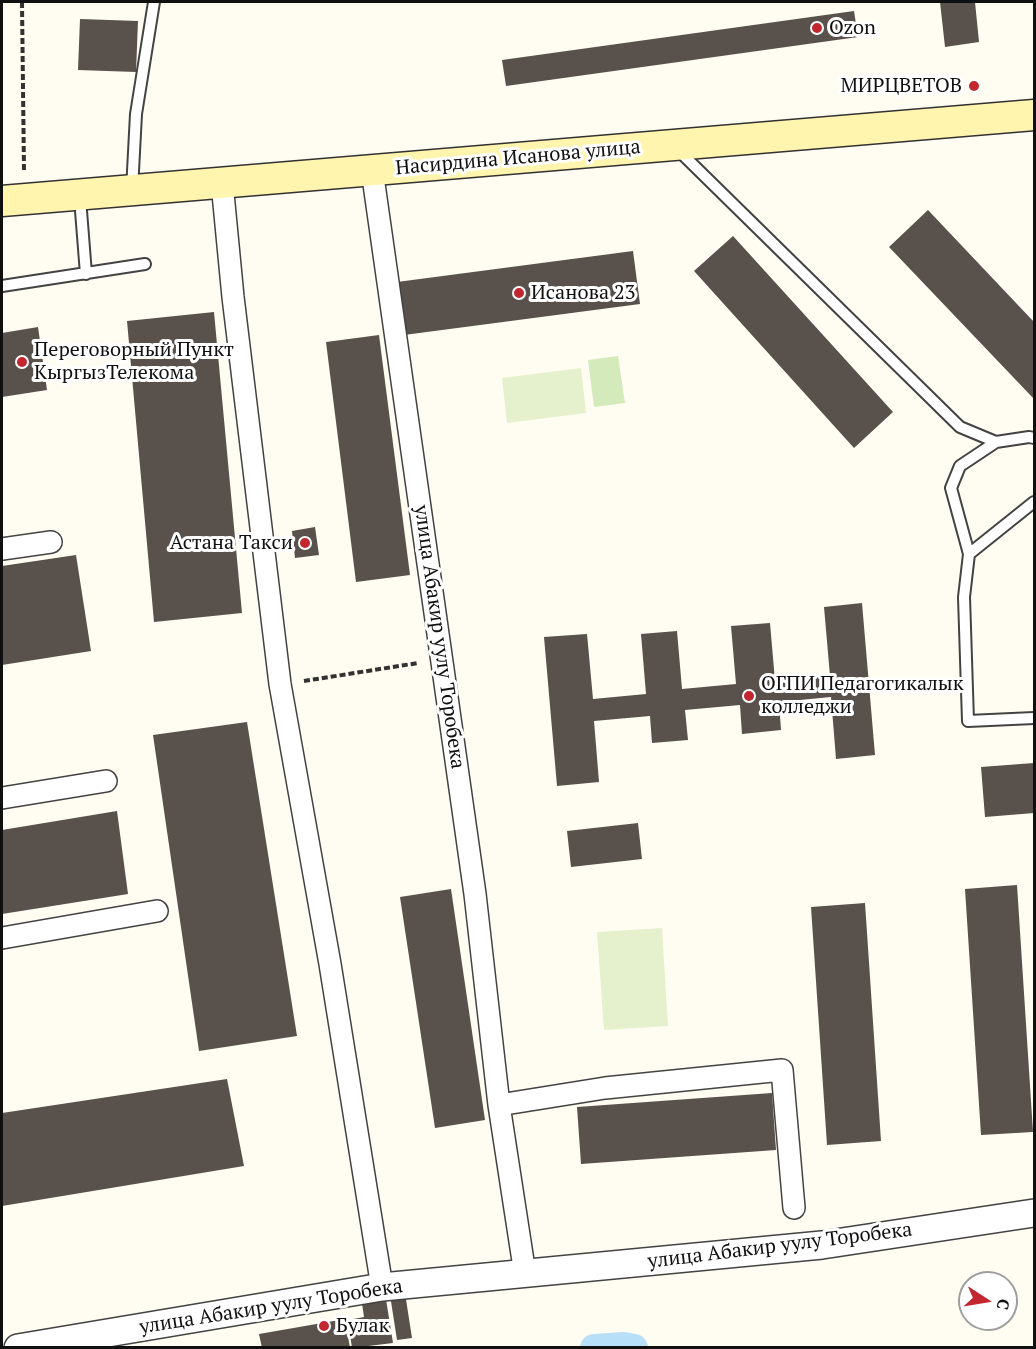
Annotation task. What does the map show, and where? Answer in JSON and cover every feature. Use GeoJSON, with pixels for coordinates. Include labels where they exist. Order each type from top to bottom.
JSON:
{"type":"FeatureCollection","features":[{"type":"Feature","properties":{"kind":"main road","name":"Насирдина Исанова улица"},"geometry":{"type":"LineString","coordinates":[[13,200],[1035,115]]}},
{"type":"Feature","properties":{"kind":"street","name":"улица Абакир уулу Торобека"},"geometry":{"type":"LineString","coordinates":[[372,170],[475,894],[499,1105],[525,1274]]}},
{"type":"Feature","properties":{"kind":"street"},"geometry":{"type":"LineString","coordinates":[[222,183],[233,297],[280,684],[330,964],[382,1287]]}},
{"type":"Feature","properties":{"kind":"street"},"geometry":{"type":"LineString","coordinates":[[2,549],[51,542]]}},
{"type":"Feature","properties":{"kind":"street"},"geometry":{"type":"LineString","coordinates":[[2,798],[106,781]]}},
{"type":"Feature","properties":{"kind":"street"},"geometry":{"type":"LineString","coordinates":[[2,938],[157,911]]}},
{"type":"Feature","properties":{"kind":"street","name":"улица Абакир уулу Торобека"},"geometry":{"type":"LineString","coordinates":[[499,1105],[605,1088],[782,1070],[794,1208]]}},
{"type":"Feature","properties":{"kind":"street","name":"улица Абакир уулу Торобека"},"geometry":{"type":"LineString","coordinates":[[18,1347],[382,1287],[822,1245],[1035,1213]]}},
{"type":"Feature","properties":{"kind":"lane"},"geometry":{"type":"LineString","coordinates":[[132,190],[136,114],[154,2]]}},
{"type":"Feature","properties":{"kind":"lane"},"geometry":{"type":"LineString","coordinates":[[672,145],[960,427],[996,442]]}},
{"type":"Feature","properties":{"kind":"lane"},"geometry":{"type":"LineString","coordinates":[[80,194],[86,274]]}},
{"type":"Feature","properties":{"kind":"lane"},"geometry":{"type":"LineString","coordinates":[[2,286],[145,264]]}},
{"type":"Feature","properties":{"kind":"lane"},"geometry":{"type":"LineString","coordinates":[[1035,438],[1029,436],[996,442],[960,466],[951,488],[969,554],[964,597],[968,721],[1035,718]]}},
{"type":"Feature","properties":{"kind":"lane"},"geometry":{"type":"LineString","coordinates":[[969,554],[1035,502]]}},
{"type":"Feature","properties":{"kind":"path"},"geometry":{"type":"LineString","coordinates":[[13,200],[22,2]]}},
{"type":"Feature","properties":{"kind":"path"},"geometry":{"type":"LineString","coordinates":[[280,684],[421,663]]}},
{"type":"Feature","properties":{"kind":"green space"},"geometry":{"type":"Polygon","coordinates":[[[618,356],[625,403],[594,407],[588,360],[618,356]]]}},
{"type":"Feature","properties":{"kind":"green space"},"geometry":{"type":"Polygon","coordinates":[[[581,368],[586,413],[507,423],[502,378],[581,368]]]}},
{"type":"Feature","properties":{"kind":"green space"},"geometry":{"type":"Polygon","coordinates":[[[662,928],[668,1026],[604,1030],[597,932],[662,928]]]}},
{"type":"Feature","properties":{"kind":"building"},"geometry":{"type":"Polygon","coordinates":[[[940,2],[975,2],[979,42],[945,47],[940,2]]]}},
{"type":"Feature","properties":{"kind":"building"},"geometry":{"type":"Polygon","coordinates":[[[854,11],[858,37],[506,86],[502,60],[854,11]]]}},
{"type":"Feature","properties":{"kind":"building"},"geometry":{"type":"Polygon","coordinates":[[[80,19],[138,21],[136,72],[78,70],[80,19]]]}},
{"type":"Feature","properties":{"kind":"building"},"geometry":{"type":"Polygon","coordinates":[[[928,210],[1034,322],[1034,399],[889,247],[928,210]]]}},
{"type":"Feature","properties":{"kind":"building"},"geometry":{"type":"Polygon","coordinates":[[[733,236],[893,412],[854,448],[694,271],[733,236]]]}},
{"type":"Feature","properties":{"kind":"building","name":"Исанова 23"},"geometry":{"type":"Polygon","coordinates":[[[633,251],[640,304],[404,335],[397,282],[633,251]]]}},
{"type":"Feature","properties":{"kind":"building"},"geometry":{"type":"Polygon","coordinates":[[[214,312],[242,613],[154,622],[127,321],[214,312]]]}},
{"type":"Feature","properties":{"kind":"building","name":"Переговорный Пункт КыргызТелекома"},"geometry":{"type":"Polygon","coordinates":[[[38,327],[47,390],[2,397],[2,333],[38,327]]]}},
{"type":"Feature","properties":{"kind":"building"},"geometry":{"type":"Polygon","coordinates":[[[379,335],[410,575],[356,582],[326,342],[379,335]]]}},
{"type":"Feature","properties":{"kind":"building","name":"Астана Такси"},"geometry":{"type":"Polygon","coordinates":[[[315,527],[319,555],[295,558],[292,531],[315,527]]]}},
{"type":"Feature","properties":{"kind":"building"},"geometry":{"type":"Polygon","coordinates":[[[76,555],[91,651],[2,665],[2,566],[76,555]]]}},
{"type":"Feature","properties":{"kind":"building","name":"ОГПИ Педагогикалык колледжи"},"geometry":{"type":"Polygon","coordinates":[[[862,603],[875,755],[836,759],[831,697],[779,702],[781,730],[742,734],[740,705],[685,710],[688,740],[652,743],[650,716],[594,721],[599,782],[557,786],[544,637],[587,634],[593,699],[646,694],[641,634],[677,631],[682,689],[736,684],[731,626],[770,623],[775,681],[830,676],[824,607],[862,603]]]}},
{"type":"Feature","properties":{"kind":"building"},"geometry":{"type":"Polygon","coordinates":[[[247,722],[297,1036],[199,1051],[153,735],[247,722]]]}},
{"type":"Feature","properties":{"kind":"building"},"geometry":{"type":"Polygon","coordinates":[[[1034,763],[1034,813],[985,817],[981,767],[1034,763]]]}},
{"type":"Feature","properties":{"kind":"building"},"geometry":{"type":"Polygon","coordinates":[[[117,811],[128,894],[2,914],[2,830],[117,811]]]}},
{"type":"Feature","properties":{"kind":"building"},"geometry":{"type":"Polygon","coordinates":[[[638,823],[642,859],[571,867],[567,831],[638,823]]]}},
{"type":"Feature","properties":{"kind":"building"},"geometry":{"type":"Polygon","coordinates":[[[1017,885],[1033,1132],[981,1135],[965,889],[1017,885]]]}},
{"type":"Feature","properties":{"kind":"building"},"geometry":{"type":"Polygon","coordinates":[[[451,889],[485,1120],[435,1128],[400,897],[451,889]]]}},
{"type":"Feature","properties":{"kind":"building"},"geometry":{"type":"Polygon","coordinates":[[[865,903],[881,1141],[827,1145],[811,907],[865,903]]]}},
{"type":"Feature","properties":{"kind":"building"},"geometry":{"type":"Polygon","coordinates":[[[227,1079],[244,1166],[2,1206],[2,1113],[227,1079]]]}},
{"type":"Feature","properties":{"kind":"building"},"geometry":{"type":"Polygon","coordinates":[[[772,1093],[776,1150],[581,1164],[577,1107],[772,1093]]]}},
{"type":"Feature","properties":{"kind":"building"},"geometry":{"type":"Polygon","coordinates":[[[385,1293],[393,1343],[352,1348],[348,1320],[364,1317],[361,1297],[385,1293]]]}},
{"type":"Feature","properties":{"kind":"building"},"geometry":{"type":"Polygon","coordinates":[[[405,1293],[412,1338],[397,1340],[390,1295],[405,1293]]]}},
{"type":"Feature","properties":{"kind":"building","name":"Булак"},"geometry":{"type":"Polygon","coordinates":[[[345,1319],[350,1348],[262,1348],[259,1334],[345,1319]]]}},
{"type":"Feature","properties":{"kind":"waterway"},"geometry":{"type":"LineString","coordinates":[[594,1348],[624,1346],[634,1348]]}},
{"type":"Feature","properties":{"kind":"place","name":"Ozon"},"geometry":{"type":"Point","coordinates":[817,28]}},
{"type":"Feature","properties":{"kind":"place","name":"МИРЦВЕТОВ"},"geometry":{"type":"Point","coordinates":[974,86]}},
{"type":"Feature","properties":{"kind":"place","name":"Исанова 23"},"geometry":{"type":"Point","coordinates":[519,293]}},
{"type":"Feature","properties":{"kind":"place","name":"Переговорный Пункт КыргызТелекома"},"geometry":{"type":"Point","coordinates":[22,362]}},
{"type":"Feature","properties":{"kind":"place","name":"Астана Такси"},"geometry":{"type":"Point","coordinates":[305,543]}},
{"type":"Feature","properties":{"kind":"place","name":"ОГПИ Педагогикалык колледжи"},"geometry":{"type":"Point","coordinates":[749,696]}},
{"type":"Feature","properties":{"kind":"place","name":"Булак"},"geometry":{"type":"Point","coordinates":[324,1326]}}]}
